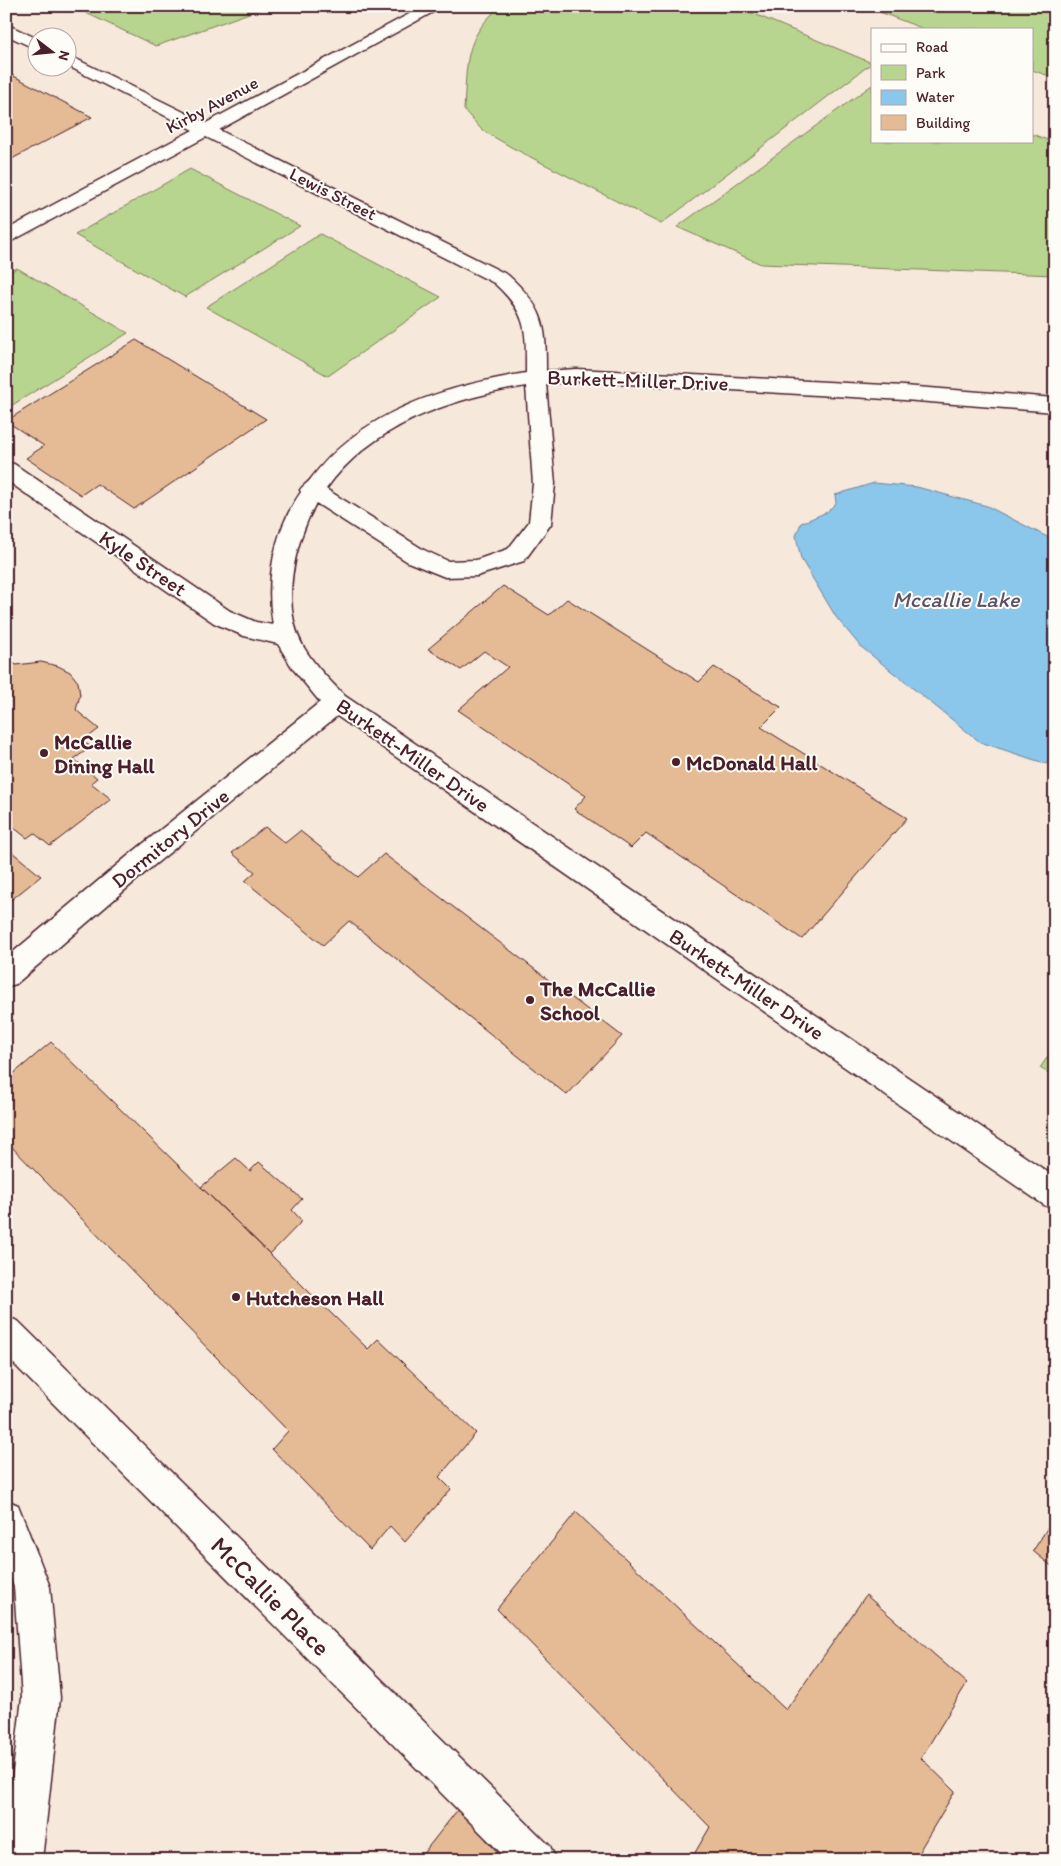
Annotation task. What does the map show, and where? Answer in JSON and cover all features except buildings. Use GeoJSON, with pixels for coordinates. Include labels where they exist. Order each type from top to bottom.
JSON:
{"type":"FeatureCollection","features":[{"type":"Feature","properties":{"kind":"street","name":"Kirby Avenue"},"geometry":{"type":"LineString","coordinates":[[6,238],[436,6]]}},
{"type":"Feature","properties":{"kind":"street"},"geometry":{"type":"LineString","coordinates":[[6,29],[28,40]]}},
{"type":"Feature","properties":{"kind":"street","name":"Lewis Street"},"geometry":{"type":"LineString","coordinates":[[78,65],[501,279],[521,297],[532,318],[536,343],[538,376],[536,397],[544,484],[540,524],[516,555],[477,568],[445,569],[416,556],[311,490]]}},
{"type":"Feature","properties":{"kind":"street","name":"Burkett-Miller Drive"},"geometry":{"type":"LineString","coordinates":[[1055,405],[904,393],[616,377],[538,376],[480,387],[402,414],[366,434],[336,460],[311,490],[294,524],[283,562],[281,599],[288,637],[310,675],[336,703],[1055,1195]]}},
{"type":"Feature","properties":{"kind":"street","name":"Kyle Street"},"geometry":{"type":"LineString","coordinates":[[6,469],[222,617],[252,630],[288,637]]}},
{"type":"Feature","properties":{"kind":"street","name":"Dormitory Drive"},"geometry":{"type":"LineString","coordinates":[[6,975],[138,863],[336,703]]}},
{"type":"Feature","properties":{"kind":"street","name":"McCallie Place"},"geometry":{"type":"LineString","coordinates":[[6,1333],[536,1860]]}},
{"type":"Feature","properties":{"kind":"street"},"geometry":{"type":"LineString","coordinates":[[6,1517],[32,1587],[41,1698],[22,1860]]}},
{"type":"Feature","properties":{"kind":"shaded area","name":"The McCallie School"},"geometry":{"type":"Polygon","coordinates":[[[6,6],[1055,6],[1055,1860],[6,1860],[6,6]]]}},
{"type":"Feature","properties":{"kind":"green space"},"geometry":{"type":"Polygon","coordinates":[[[71,6],[269,6],[156,46],[71,6]]]}},
{"type":"Feature","properties":{"kind":"green space"},"geometry":{"type":"Polygon","coordinates":[[[501,6],[735,6],[871,64],[661,224],[511,147],[482,130],[464,110],[469,53],[473,41],[489,18],[501,6]]]}},
{"type":"Feature","properties":{"kind":"green space"},"geometry":{"type":"Polygon","coordinates":[[[864,6],[1055,6],[1055,78],[1034,71],[1034,28],[921,28],[864,6]]]}},
{"type":"Feature","properties":{"kind":"green space"},"geometry":{"type":"Polygon","coordinates":[[[871,86],[871,142],[1034,142],[1034,135],[1055,143],[1055,275],[761,264],[677,227],[871,86]]]}},
{"type":"Feature","properties":{"kind":"green space"},"geometry":{"type":"Polygon","coordinates":[[[190,169],[300,226],[185,297],[75,235],[190,169]]]}},
{"type":"Feature","properties":{"kind":"green space"},"geometry":{"type":"Polygon","coordinates":[[[320,234],[441,297],[328,376],[206,307],[320,234]]]}},
{"type":"Feature","properties":{"kind":"green space"},"geometry":{"type":"Polygon","coordinates":[[[17,268],[128,333],[6,409],[6,274],[17,268]]]}},
{"type":"Feature","properties":{"kind":"green space"},"geometry":{"type":"Polygon","coordinates":[[[1055,1046],[1055,1077],[1040,1068],[1055,1046]]]}},
{"type":"Feature","properties":{"kind":"water","name":"Mccallie Lake"},"geometry":{"type":"Polygon","coordinates":[[[874,483],[917,487],[987,506],[1055,541],[1055,748],[1047,764],[980,742],[860,646],[836,617],[801,559],[796,536],[801,523],[827,512],[836,503],[835,495],[874,483]]]}},
{"type":"Feature","properties":{"kind":"place","name":"McCallie Dining Hall"},"geometry":{"type":"Point","coordinates":[44,753]}},
{"type":"Feature","properties":{"kind":"place","name":"McDonald Hall"},"geometry":{"type":"Point","coordinates":[676,762]}},
{"type":"Feature","properties":{"kind":"place","name":"The McCallie School"},"geometry":{"type":"Point","coordinates":[530,1000]}},
{"type":"Feature","properties":{"kind":"place","name":"Hutcheson Hall"},"geometry":{"type":"Point","coordinates":[236,1297]}}]}
